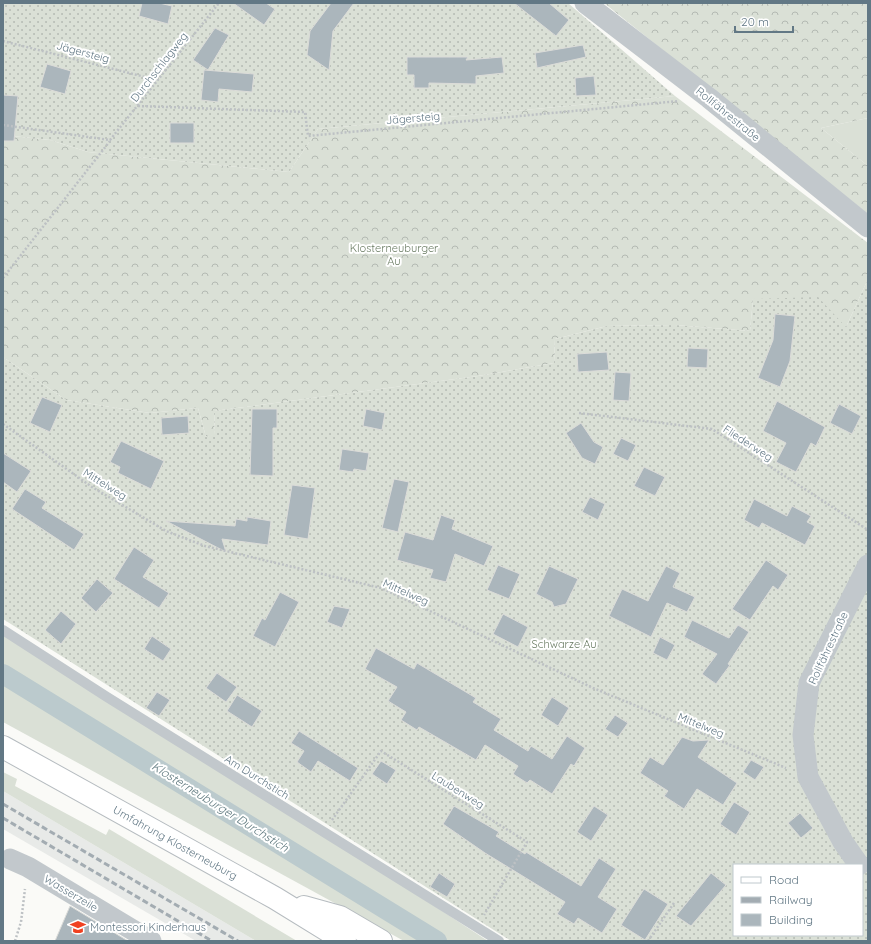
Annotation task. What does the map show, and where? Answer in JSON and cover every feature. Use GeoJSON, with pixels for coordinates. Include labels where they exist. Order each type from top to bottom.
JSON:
{"type":"FeatureCollection","features":[{"type":"Feature","properties":{"kind":"main road","name":"Umfahrung Klosterneuburg"},"geometry":{"type":"LineString","coordinates":[[3,747],[275,898],[345,941]]}},
{"type":"Feature","properties":{"kind":"main road"},"geometry":{"type":"LineString","coordinates":[[275,898],[323,941]]}},
{"type":"Feature","properties":{"kind":"main road"},"geometry":{"type":"LineString","coordinates":[[275,898],[340,917],[381,941]]}},
{"type":"Feature","properties":{"kind":"street","name":"Rollfährestraße"},"geometry":{"type":"LineString","coordinates":[[586,3],[709,98],[868,227]]}},
{"type":"Feature","properties":{"kind":"street","name":"Rollfährestraße"},"geometry":{"type":"LineString","coordinates":[[858,864],[843,842],[808,777],[803,735],[810,683],[866,572]]}},
{"type":"Feature","properties":{"kind":"street","name":"Wasserzeile"},"geometry":{"type":"LineString","coordinates":[[19,863],[151,941]]}},
{"type":"Feature","properties":{"kind":"lane","name":"Am Durchstich"},"geometry":{"type":"LineString","coordinates":[[3,630],[106,697],[499,941]]}},
{"type":"Feature","properties":{"kind":"path","name":"Durchschlagweg"},"geometry":{"type":"LineString","coordinates":[[3,278],[219,3]]}},
{"type":"Feature","properties":{"kind":"path","name":"Jägersteig"},"geometry":{"type":"LineString","coordinates":[[3,41],[145,77],[157,82]]}},
{"type":"Feature","properties":{"kind":"path","name":"Jägersteig"},"geometry":{"type":"LineString","coordinates":[[138,106],[305,112],[308,136],[709,98]]}},
{"type":"Feature","properties":{"kind":"path"},"geometry":{"type":"LineString","coordinates":[[3,125],[110,140]]}},
{"type":"Feature","properties":{"kind":"path","name":"Fliederweg"},"geometry":{"type":"LineString","coordinates":[[579,413],[712,429],[868,530]]}},
{"type":"Feature","properties":{"kind":"path","name":"Mittelweg"},"geometry":{"type":"LineString","coordinates":[[3,424],[92,487],[166,531],[205,546],[381,588],[593,688],[808,777]]}},
{"type":"Feature","properties":{"kind":"path","name":"Laubenweg"},"geometry":{"type":"LineString","coordinates":[[323,832],[381,752],[388,756],[527,842],[477,927]]}},
{"type":"Feature","properties":{"kind":"path"},"geometry":{"type":"LineString","coordinates":[[15,941],[21,922],[19,863]]}},
{"type":"Feature","properties":{"kind":"path"},"geometry":{"type":"LineString","coordinates":[[648,941],[674,904]]}},
{"type":"Feature","properties":{"kind":"shaded area"},"geometry":{"type":"Polygon","coordinates":[[[3,791],[256,941],[196,941],[3,829],[3,791]]]}},
{"type":"Feature","properties":{"kind":"green space"},"geometry":{"type":"Polygon","coordinates":[[[3,3],[568,3],[675,96],[318,129],[289,172],[88,152],[50,140],[3,135],[3,3]]]}},
{"type":"Feature","properties":{"kind":"green space"},"geometry":{"type":"Polygon","coordinates":[[[604,3],[868,3],[868,118],[821,128],[868,166],[868,214],[604,3]]]}},
{"type":"Feature","properties":{"kind":"green space","name":"Klosterneuburger Au"},"geometry":{"type":"Polygon","coordinates":[[[675,96],[868,243],[868,279],[846,327],[753,299],[750,331],[675,325],[607,326],[555,339],[554,363],[478,376],[214,411],[215,435],[206,437],[198,408],[150,413],[66,400],[3,357],[3,135],[50,140],[88,152],[289,172],[318,129],[675,96]]]}},
{"type":"Feature","properties":{"kind":"green space"},"geometry":{"type":"Polygon","coordinates":[[[868,118],[868,166],[821,128],[868,118]]]}},
{"type":"Feature","properties":{"kind":"green space","name":"Schwarze Au"},"geometry":{"type":"Polygon","coordinates":[[[868,279],[868,941],[511,941],[3,619],[3,357],[66,400],[150,413],[198,408],[206,437],[215,434],[214,411],[478,376],[554,363],[555,339],[607,326],[675,325],[750,331],[753,299],[818,297],[846,327],[868,279]]]}},
{"type":"Feature","properties":{"kind":"green space"},"geometry":{"type":"Polygon","coordinates":[[[3,625],[488,941],[404,941],[3,722],[3,625]]]}},
{"type":"Feature","properties":{"kind":"green space"},"geometry":{"type":"Polygon","coordinates":[[[3,772],[17,779],[15,786],[106,835],[109,829],[297,941],[256,941],[3,791],[3,772]]]}},
{"type":"Feature","properties":{"kind":"building"},"geometry":{"type":"Polygon","coordinates":[[[142,3],[159,3],[172,6],[168,24],[139,16],[142,3]]]}},
{"type":"Feature","properties":{"kind":"building"},"geometry":{"type":"Polygon","coordinates":[[[233,3],[266,3],[275,9],[264,25],[233,3]]]}},
{"type":"Feature","properties":{"kind":"building"},"geometry":{"type":"Polygon","coordinates":[[[331,3],[354,3],[333,31],[329,70],[307,55],[310,31],[331,3]]]}},
{"type":"Feature","properties":{"kind":"building"},"geometry":{"type":"Polygon","coordinates":[[[514,3],[549,3],[569,20],[556,36],[514,3]]]}},
{"type":"Feature","properties":{"kind":"building"},"geometry":{"type":"Polygon","coordinates":[[[215,28],[229,35],[208,70],[193,60],[215,28]]]}},
{"type":"Feature","properties":{"kind":"building"},"geometry":{"type":"Polygon","coordinates":[[[583,45],[586,57],[537,68],[535,53],[583,45]]]}},
{"type":"Feature","properties":{"kind":"building"},"geometry":{"type":"Polygon","coordinates":[[[407,57],[468,57],[466,60],[502,57],[504,73],[476,76],[476,84],[429,83],[429,88],[414,88],[414,75],[407,75],[407,57]]]}},
{"type":"Feature","properties":{"kind":"building"},"geometry":{"type":"Polygon","coordinates":[[[47,64],[71,71],[65,94],[40,87],[47,64]]]}},
{"type":"Feature","properties":{"kind":"building"},"geometry":{"type":"Polygon","coordinates":[[[204,70],[254,74],[252,92],[219,89],[218,102],[201,100],[204,70]]]}},
{"type":"Feature","properties":{"kind":"building"},"geometry":{"type":"Polygon","coordinates":[[[594,76],[596,95],[576,96],[575,78],[594,76]]]}},
{"type":"Feature","properties":{"kind":"building"},"geometry":{"type":"Polygon","coordinates":[[[3,95],[18,96],[14,141],[3,141],[3,95]]]}},
{"type":"Feature","properties":{"kind":"building"},"geometry":{"type":"Polygon","coordinates":[[[170,123],[194,123],[194,143],[170,143],[170,123]]]}},
{"type":"Feature","properties":{"kind":"building"},"geometry":{"type":"Polygon","coordinates":[[[775,314],[795,316],[790,361],[780,387],[758,378],[773,340],[775,314]]]}},
{"type":"Feature","properties":{"kind":"building"},"geometry":{"type":"Polygon","coordinates":[[[688,348],[708,349],[707,368],[687,367],[688,348]]]}},
{"type":"Feature","properties":{"kind":"building"},"geometry":{"type":"Polygon","coordinates":[[[607,352],[609,370],[578,372],[577,354],[607,352]]]}},
{"type":"Feature","properties":{"kind":"building"},"geometry":{"type":"Polygon","coordinates":[[[615,372],[631,373],[629,401],[613,400],[615,372]]]}},
{"type":"Feature","properties":{"kind":"building"},"geometry":{"type":"Polygon","coordinates":[[[42,397],[62,405],[50,432],[30,423],[42,397]]]}},
{"type":"Feature","properties":{"kind":"building"},"geometry":{"type":"Polygon","coordinates":[[[777,401],[825,427],[816,446],[811,443],[796,472],[776,462],[786,443],[763,431],[777,401]]]}},
{"type":"Feature","properties":{"kind":"building"},"geometry":{"type":"Polygon","coordinates":[[[839,404],[861,416],[852,434],[830,423],[839,404]]]}},
{"type":"Feature","properties":{"kind":"building"},"geometry":{"type":"Polygon","coordinates":[[[252,409],[277,409],[277,428],[273,428],[273,476],[250,475],[252,409]]]}},
{"type":"Feature","properties":{"kind":"building"},"geometry":{"type":"Polygon","coordinates":[[[366,409],[385,413],[382,430],[363,426],[366,409]]]}},
{"type":"Feature","properties":{"kind":"building"},"geometry":{"type":"Polygon","coordinates":[[[188,416],[189,433],[162,435],[161,418],[188,416]]]}},
{"type":"Feature","properties":{"kind":"building"},"geometry":{"type":"Polygon","coordinates":[[[581,423],[594,442],[603,447],[595,464],[582,458],[566,433],[581,423]]]}},
{"type":"Feature","properties":{"kind":"building"},"geometry":{"type":"Polygon","coordinates":[[[621,438],[636,445],[628,461],[613,454],[621,438]]]}},
{"type":"Feature","properties":{"kind":"building"},"geometry":{"type":"Polygon","coordinates":[[[121,441],[164,461],[151,489],[118,473],[120,467],[110,462],[121,441]]]}},
{"type":"Feature","properties":{"kind":"building"},"geometry":{"type":"Polygon","coordinates":[[[342,449],[369,453],[366,471],[354,469],[353,472],[339,470],[342,449]]]}},
{"type":"Feature","properties":{"kind":"building"},"geometry":{"type":"Polygon","coordinates":[[[3,453],[31,471],[17,492],[3,482],[3,453]]]}},
{"type":"Feature","properties":{"kind":"building"},"geometry":{"type":"Polygon","coordinates":[[[644,467],[665,477],[655,496],[634,486],[644,467]]]}},
{"type":"Feature","properties":{"kind":"building"},"geometry":{"type":"Polygon","coordinates":[[[394,479],[409,482],[398,532],[382,528],[394,479]]]}},
{"type":"Feature","properties":{"kind":"building"},"geometry":{"type":"Polygon","coordinates":[[[292,485],[315,488],[308,539],[284,535],[292,485]]]}},
{"type":"Feature","properties":{"kind":"building"},"geometry":{"type":"Polygon","coordinates":[[[25,489],[46,502],[42,508],[84,534],[74,550],[12,509],[25,489]]]}},
{"type":"Feature","properties":{"kind":"building"},"geometry":{"type":"Polygon","coordinates":[[[590,497],[605,504],[598,520],[582,512],[590,497]]]}},
{"type":"Feature","properties":{"kind":"building"},"geometry":{"type":"Polygon","coordinates":[[[754,499],[787,516],[792,506],[811,516],[807,522],[815,526],[805,545],[762,523],[759,528],[744,520],[754,499]]]}},
{"type":"Feature","properties":{"kind":"building"},"geometry":{"type":"Polygon","coordinates":[[[441,515],[455,520],[452,529],[493,546],[484,566],[455,554],[446,582],[430,578],[433,570],[397,560],[405,532],[433,540],[441,515]]]}},
{"type":"Feature","properties":{"kind":"building"},"geometry":{"type":"Polygon","coordinates":[[[247,517],[271,521],[268,545],[222,539],[226,552],[166,521],[235,526],[236,519],[247,521],[247,517]]]}},
{"type":"Feature","properties":{"kind":"building"},"geometry":{"type":"Polygon","coordinates":[[[134,547],[154,560],[143,577],[169,593],[159,608],[114,579],[134,547]]]}},
{"type":"Feature","properties":{"kind":"building"},"geometry":{"type":"Polygon","coordinates":[[[766,560],[788,575],[778,590],[773,586],[750,620],[732,609],[766,560]]]}},
{"type":"Feature","properties":{"kind":"building"},"geometry":{"type":"Polygon","coordinates":[[[498,565],[520,574],[509,599],[487,590],[498,565]]]}},
{"type":"Feature","properties":{"kind":"building"},"geometry":{"type":"Polygon","coordinates":[[[549,566],[578,579],[566,604],[554,607],[552,602],[536,594],[549,566]]]}},
{"type":"Feature","properties":{"kind":"building"},"geometry":{"type":"Polygon","coordinates":[[[666,566],[680,573],[673,587],[695,597],[687,612],[667,603],[651,637],[609,616],[622,589],[648,601],[666,566]]]}},
{"type":"Feature","properties":{"kind":"building"},"geometry":{"type":"Polygon","coordinates":[[[97,579],[113,593],[96,612],[81,598],[97,579]]]}},
{"type":"Feature","properties":{"kind":"building"},"geometry":{"type":"Polygon","coordinates":[[[280,592],[299,602],[275,647],[253,636],[262,618],[265,620],[280,592]]]}},
{"type":"Feature","properties":{"kind":"building"},"geometry":{"type":"Polygon","coordinates":[[[334,606],[350,609],[342,628],[327,622],[334,606]]]}},
{"type":"Feature","properties":{"kind":"building"},"geometry":{"type":"Polygon","coordinates":[[[61,611],[76,624],[61,644],[45,630],[61,611]]]}},
{"type":"Feature","properties":{"kind":"building"},"geometry":{"type":"Polygon","coordinates":[[[503,614],[528,627],[518,647],[493,634],[503,614]]]}},
{"type":"Feature","properties":{"kind":"building"},"geometry":{"type":"Polygon","coordinates":[[[692,620],[729,638],[738,625],[749,632],[728,664],[730,665],[716,684],[702,674],[717,654],[684,637],[692,620]]]}},
{"type":"Feature","properties":{"kind":"building"},"geometry":{"type":"Polygon","coordinates":[[[152,636],[171,649],[163,661],[144,649],[152,636]]]}},
{"type":"Feature","properties":{"kind":"building"},"geometry":{"type":"Polygon","coordinates":[[[660,637],[675,645],[667,660],[653,653],[660,637]]]}},
{"type":"Feature","properties":{"kind":"building"},"geometry":{"type":"Polygon","coordinates":[[[376,648],[414,669],[417,663],[476,698],[473,702],[501,719],[494,730],[528,751],[531,746],[552,759],[567,736],[585,748],[574,766],[571,764],[552,794],[530,780],[527,783],[513,774],[518,766],[485,745],[476,760],[419,727],[417,730],[401,720],[406,712],[388,701],[397,687],[365,669],[376,648]]]}},
{"type":"Feature","properties":{"kind":"building"},"geometry":{"type":"Polygon","coordinates":[[[217,673],[237,687],[226,702],[206,688],[217,673]]]}},
{"type":"Feature","properties":{"kind":"building"},"geometry":{"type":"Polygon","coordinates":[[[157,692],[170,700],[159,716],[146,708],[157,692]]]}},
{"type":"Feature","properties":{"kind":"building"},"geometry":{"type":"Polygon","coordinates":[[[237,695],[262,711],[252,727],[227,711],[237,695]]]}},
{"type":"Feature","properties":{"kind":"building"},"geometry":{"type":"Polygon","coordinates":[[[552,697],[569,708],[558,726],[541,715],[552,697]]]}},
{"type":"Feature","properties":{"kind":"building"},"geometry":{"type":"Polygon","coordinates":[[[615,715],[628,723],[618,737],[605,729],[615,715]]]}},
{"type":"Feature","properties":{"kind":"building"},"geometry":{"type":"Polygon","coordinates":[[[299,731],[358,768],[350,781],[318,761],[311,772],[297,762],[304,751],[291,743],[299,731]]]}},
{"type":"Feature","properties":{"kind":"building"},"geometry":{"type":"Polygon","coordinates":[[[682,737],[693,741],[709,740],[698,757],[737,783],[723,805],[697,789],[684,809],[664,796],[668,791],[640,773],[650,757],[663,765],[682,737]]]}},
{"type":"Feature","properties":{"kind":"building"},"geometry":{"type":"Polygon","coordinates":[[[751,760],[764,767],[755,780],[743,772],[751,760]]]}},
{"type":"Feature","properties":{"kind":"building"},"geometry":{"type":"Polygon","coordinates":[[[381,761],[396,770],[387,784],[372,774],[381,761]]]}},
{"type":"Feature","properties":{"kind":"building"},"geometry":{"type":"Polygon","coordinates":[[[734,802],[750,812],[736,835],[720,824],[734,802]]]}},
{"type":"Feature","properties":{"kind":"building"},"geometry":{"type":"Polygon","coordinates":[[[454,806],[499,832],[496,836],[525,854],[526,852],[581,886],[599,858],[616,869],[598,897],[617,909],[602,933],[578,918],[574,924],[557,914],[565,902],[485,853],[443,824],[454,806]]]}},
{"type":"Feature","properties":{"kind":"building"},"geometry":{"type":"Polygon","coordinates":[[[594,806],[608,815],[591,841],[577,832],[594,806]]]}},
{"type":"Feature","properties":{"kind":"building"},"geometry":{"type":"Polygon","coordinates":[[[800,813],[813,828],[801,838],[788,823],[800,813]]]}},
{"type":"Feature","properties":{"kind":"building"},"geometry":{"type":"Polygon","coordinates":[[[439,873],[455,884],[447,897],[430,887],[439,873]]]}},
{"type":"Feature","properties":{"kind":"building"},"geometry":{"type":"Polygon","coordinates":[[[711,873],[726,885],[691,926],[676,916],[711,873]]]}},
{"type":"Feature","properties":{"kind":"building"},"geometry":{"type":"Polygon","coordinates":[[[644,889],[668,904],[645,940],[621,925],[644,889]]]}},
{"type":"Feature","properties":{"kind":"building","name":"Montessori Kinderhaus"},"geometry":{"type":"Polygon","coordinates":[[[70,906],[128,941],[55,941],[70,906]]]}},
{"type":"Feature","properties":{"kind":"waterway","name":"Klosterneuburger Durchstich"},"geometry":{"type":"LineString","coordinates":[[3,674],[437,941]]}},
{"type":"Feature","properties":{"kind":"railway"},"geometry":{"type":"LineString","coordinates":[[3,804],[238,941]]}},
{"type":"Feature","properties":{"kind":"railway"},"geometry":{"type":"LineString","coordinates":[[3,818],[212,941]]}},
{"type":"Feature","properties":{"kind":"place","name":"Montessori Kinderhaus"},"geometry":{"type":"Point","coordinates":[78,927]}}]}
